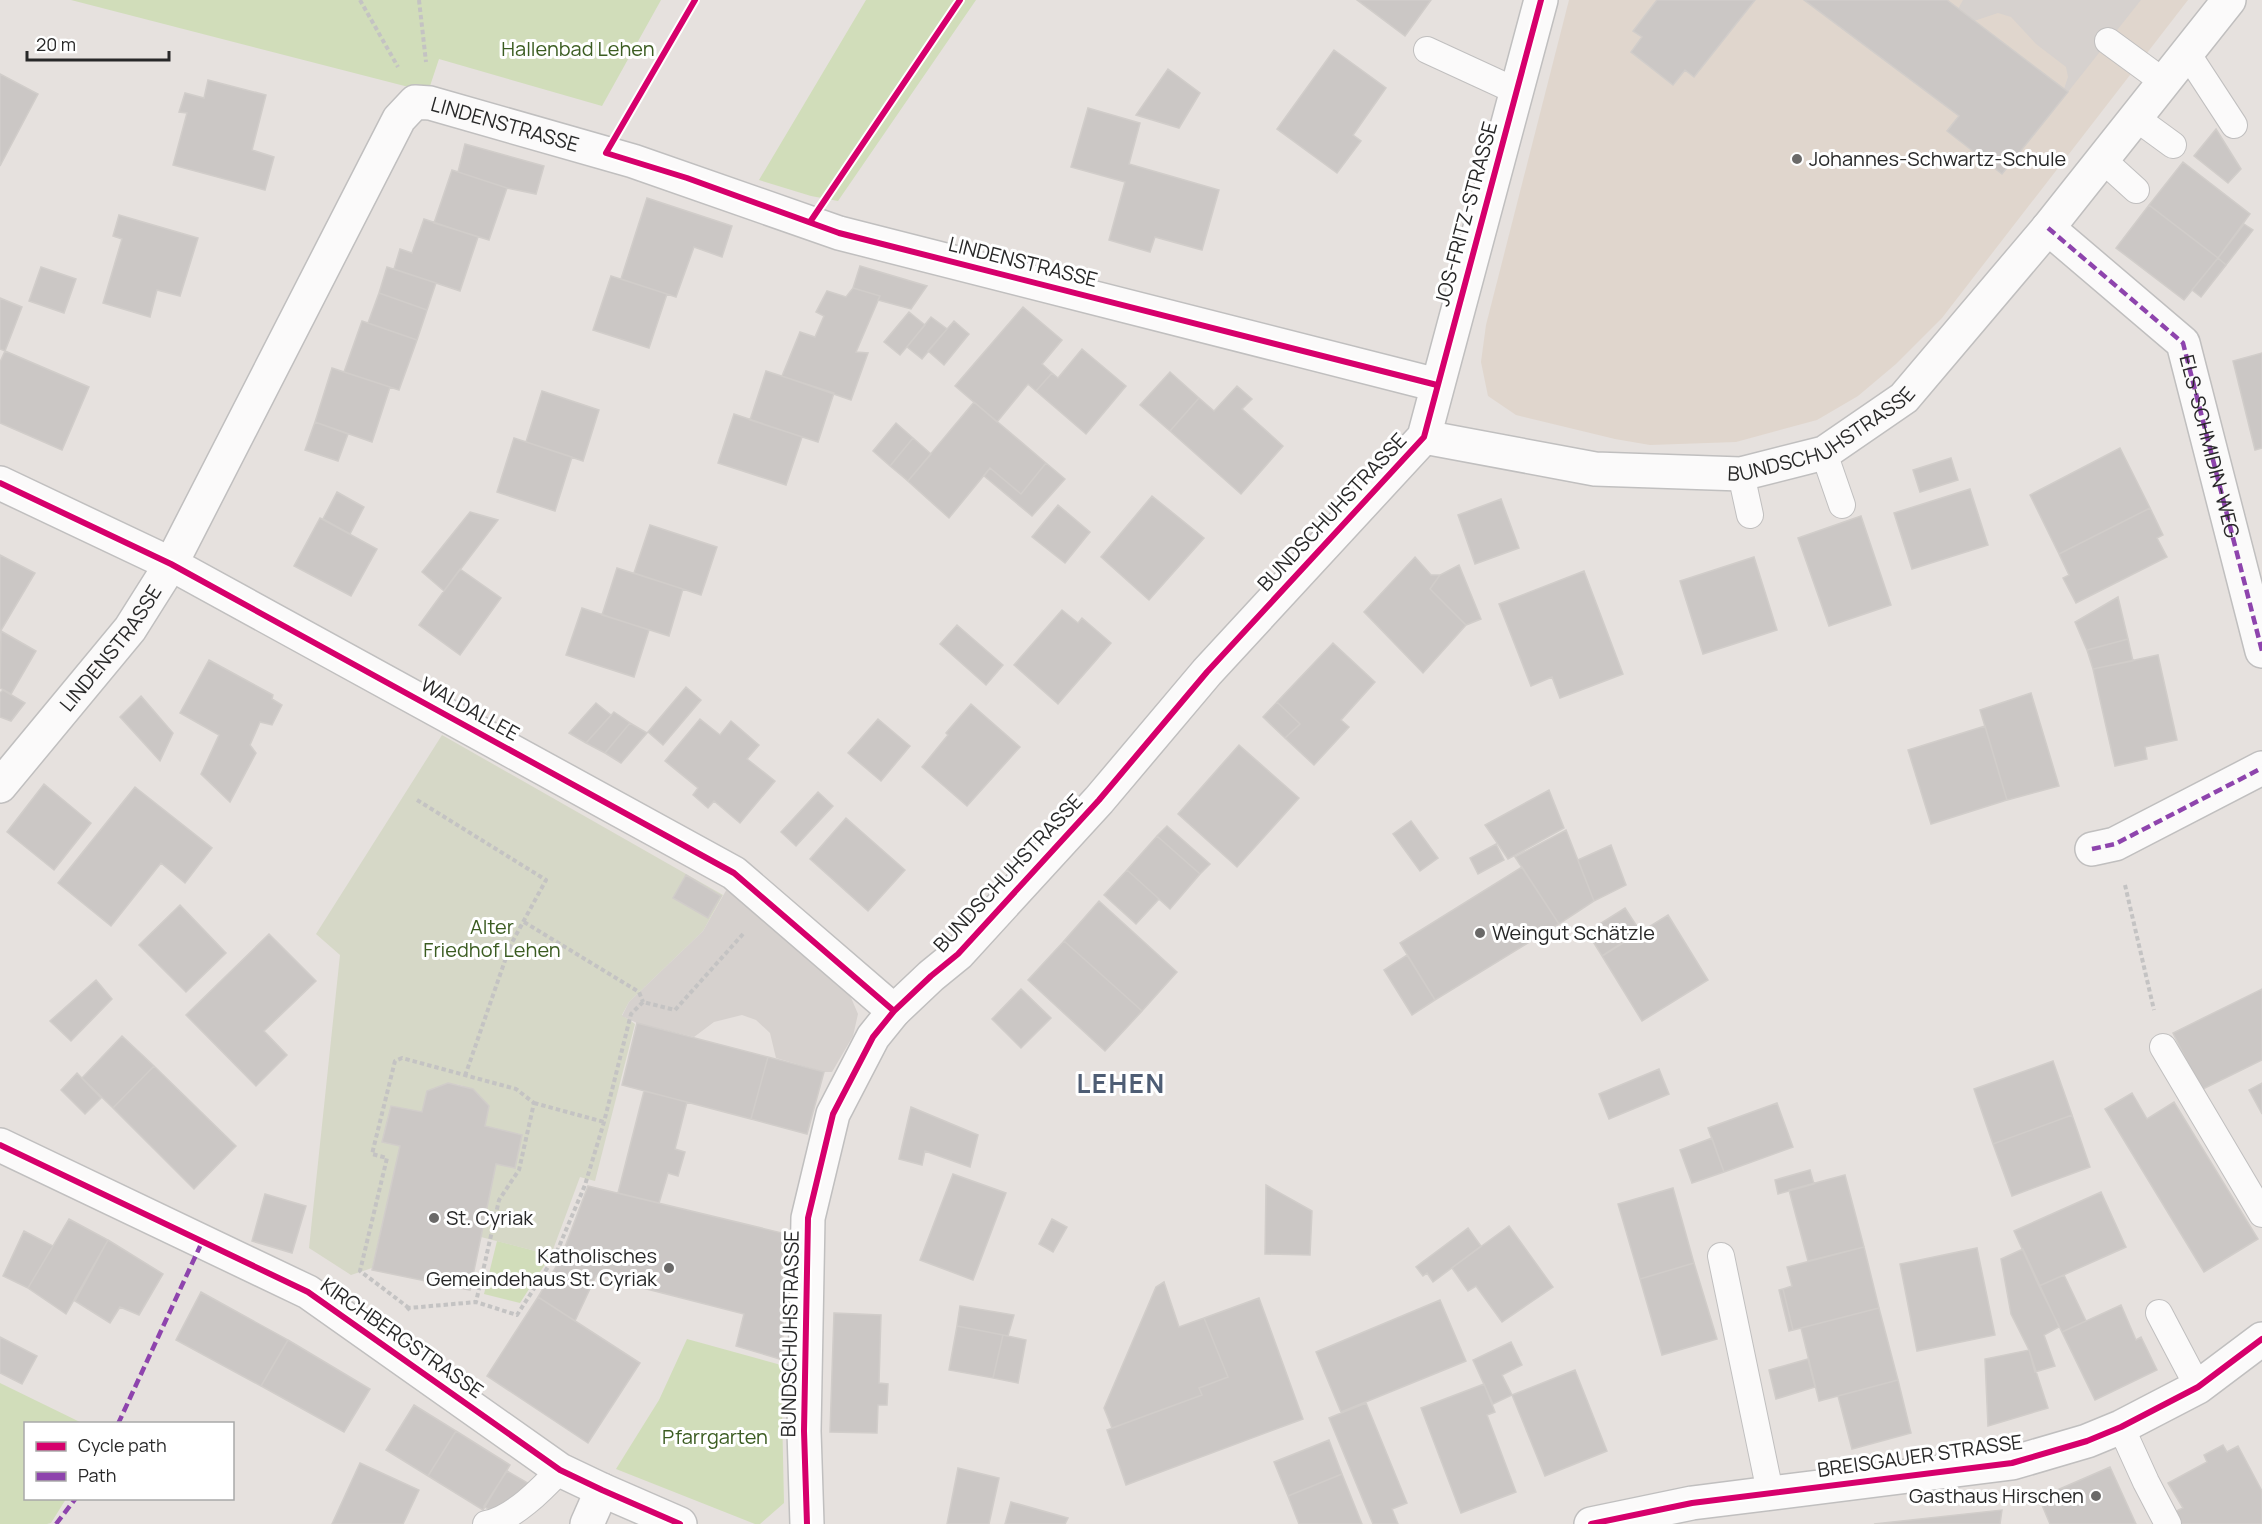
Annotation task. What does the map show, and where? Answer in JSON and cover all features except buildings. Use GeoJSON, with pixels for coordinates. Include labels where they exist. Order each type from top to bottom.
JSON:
{"type":"FeatureCollection","features":[{"type":"Feature","properties":{"kind":"street","name":"JOS-FRITZ-STRASSE"},"geometry":{"type":"LineString","coordinates":[[1424,437],[1541,0]]}},
{"type":"Feature","properties":{"kind":"street","name":"BUNDSCHUHSTRASSE"},"geometry":{"type":"LineString","coordinates":[[807,1524],[804,1431],[808,1218],[833,1114],[873,1037],[894,1011],[958,954],[1099,800],[1206,672],[1424,437],[1595,469],[1741,474],[1824,453],[1904,398],[2048,228],[2229,0]]}},
{"type":"Feature","properties":{"kind":"street","name":"LINDENSTRASSE"},"geometry":{"type":"LineString","coordinates":[[0,786],[130,629],[171,564],[399,119],[415,102],[430,104],[606,153],[687,178],[839,233],[1437,385]]}},
{"type":"Feature","properties":{"kind":"street","name":"ELS-SCHMIDIN-WEG"},"geometry":{"type":"LineString","coordinates":[[2048,228],[2183,343],[2262,651]]}},
{"type":"Feature","properties":{"kind":"street","name":"WALDALLEE"},"geometry":{"type":"LineString","coordinates":[[0,483],[171,564],[734,873],[894,1011]]}},
{"type":"Feature","properties":{"kind":"street"},"geometry":{"type":"LineString","coordinates":[[2103,847],[2262,768]]}},
{"type":"Feature","properties":{"kind":"street","name":"KIRCHBERGSTRASSE"},"geometry":{"type":"LineString","coordinates":[[0,1145],[308,1292],[560,1470],[680,1524]]}},
{"type":"Feature","properties":{"kind":"street","name":"BREISGAUER STRASSE"},"geometry":{"type":"LineString","coordinates":[[1591,1524],[1667,1507],[1770,1492],[2012,1463],[2087,1441],[2121,1427],[2198,1387],[2262,1339]]}},
{"type":"Feature","properties":{"kind":"street"},"geometry":{"type":"LineString","coordinates":[[587,1524],[602,1490]]}},
{"type":"Feature","properties":{"kind":"lane"},"geometry":{"type":"LineString","coordinates":[[2109,40],[2164,82]]}},
{"type":"Feature","properties":{"kind":"lane"},"geometry":{"type":"LineString","coordinates":[[1427,50],[1516,91]]}},
{"type":"Feature","properties":{"kind":"lane"},"geometry":{"type":"LineString","coordinates":[[2187,54],[2235,124]]}},
{"type":"Feature","properties":{"kind":"lane"},"geometry":{"type":"LineString","coordinates":[[2136,118],[2173,145]]}},
{"type":"Feature","properties":{"kind":"lane"},"geometry":{"type":"LineString","coordinates":[[2103,160],[2136,190]]}},
{"type":"Feature","properties":{"kind":"lane"},"geometry":{"type":"LineString","coordinates":[[1824,453],[1842,506]]}},
{"type":"Feature","properties":{"kind":"lane"},"geometry":{"type":"LineString","coordinates":[[1741,474],[1750,515]]}},
{"type":"Feature","properties":{"kind":"lane"},"geometry":{"type":"LineString","coordinates":[[2163,1047],[2262,1214]]}},
{"type":"Feature","properties":{"kind":"lane"},"geometry":{"type":"LineString","coordinates":[[1721,1256],[1770,1492]]}},
{"type":"Feature","properties":{"kind":"lane"},"geometry":{"type":"LineString","coordinates":[[2159,1313],[2198,1387]]}},
{"type":"Feature","properties":{"kind":"lane"},"geometry":{"type":"LineString","coordinates":[[2121,1427],[2168,1524]]}},
{"type":"Feature","properties":{"kind":"lane"},"geometry":{"type":"LineString","coordinates":[[486,1524],[499,1522],[542,1488],[560,1470]]}},
{"type":"Feature","properties":{"kind":"path"},"geometry":{"type":"LineString","coordinates":[[360,0],[388,46],[415,102]]}},
{"type":"Feature","properties":{"kind":"path"},"geometry":{"type":"LineString","coordinates":[[415,102],[427,69],[418,0]]}},
{"type":"Feature","properties":{"kind":"path"},"geometry":{"type":"LineString","coordinates":[[606,153],[695,0]]}},
{"type":"Feature","properties":{"kind":"path"},"geometry":{"type":"LineString","coordinates":[[417,800],[546,880],[510,946],[465,1076]]}},
{"type":"Feature","properties":{"kind":"path"},"geometry":{"type":"LineString","coordinates":[[2103,847],[2163,1047]]}},
{"type":"Feature","properties":{"kind":"path"},"geometry":{"type":"LineString","coordinates":[[643,1002],[675,1010],[769,903]]}},
{"type":"Feature","properties":{"kind":"path"},"geometry":{"type":"LineString","coordinates":[[524,922],[639,992],[643,1002]]}},
{"type":"Feature","properties":{"kind":"path"},"geometry":{"type":"LineString","coordinates":[[604,1122],[534,1103],[516,1089],[402,1058],[394,1061],[372,1154],[387,1158],[360,1271],[409,1308],[476,1302],[517,1315],[555,1256],[585,1185],[604,1122],[632,1014],[643,1002]]}},
{"type":"Feature","properties":{"kind":"path"},"geometry":{"type":"LineString","coordinates":[[476,1302],[499,1200],[519,1170],[534,1103]]}},
{"type":"Feature","properties":{"kind":"path"},"geometry":{"type":"LineString","coordinates":[[385,1346],[409,1308]]}},
{"type":"Feature","properties":{"kind":"shaded area","name":"Johannes-Schwartz-Schule"},"geometry":{"type":"Polygon","coordinates":[[[1569,0],[2188,0],[1942,318],[1896,364],[1858,396],[1817,420],[1736,442],[1650,445],[1516,415],[1488,396],[1481,362],[1486,325],[1569,0]]]}},
{"type":"Feature","properties":{"kind":"shaded area"},"geometry":{"type":"Polygon","coordinates":[[[1963,0],[2141,0],[2068,92],[2064,89],[2068,77],[2066,67],[2036,44],[2011,17],[1998,13],[1974,21],[1958,9],[1963,0]]]}},
{"type":"Feature","properties":{"kind":"shaded area"},"geometry":{"type":"Polygon","coordinates":[[[728,887],[849,993],[858,1014],[853,1036],[832,1072],[824,1072],[776,1058],[770,1033],[756,1020],[742,1015],[714,1022],[694,1037],[637,1023],[622,1016],[629,1002],[703,931],[728,887]]]}},
{"type":"Feature","properties":{"kind":"green space","name":"Hallenbad Lehen"},"geometry":{"type":"Polygon","coordinates":[[[71,0],[661,0],[602,106],[439,59],[428,92],[71,0]]]}},
{"type":"Feature","properties":{"kind":"green space"},"geometry":{"type":"Polygon","coordinates":[[[866,0],[976,0],[838,201],[811,196],[759,180],[866,0]]]}},
{"type":"Feature","properties":{"kind":"green space","name":"Alter Friedhof Lehen"},"geometry":{"type":"Polygon","coordinates":[[[442,735],[723,895],[703,931],[629,1002],[622,1015],[635,1024],[595,1181],[580,1177],[551,1255],[481,1237],[496,1164],[515,1168],[522,1135],[485,1126],[489,1106],[468,1088],[455,1084],[427,1091],[422,1112],[391,1106],[383,1142],[400,1146],[372,1268],[351,1275],[309,1248],[340,955],[316,934],[442,735]]]}},
{"type":"Feature","properties":{"kind":"green space"},"geometry":{"type":"Polygon","coordinates":[[[497,1241],[551,1255],[520,1303],[484,1294],[497,1241]]]}},
{"type":"Feature","properties":{"kind":"green space","name":"Pfarrgarten"},"geometry":{"type":"Polygon","coordinates":[[[687,1339],[781,1365],[784,1503],[760,1524],[616,1469],[659,1400],[687,1339]]]}},
{"type":"Feature","properties":{"kind":"green space"},"geometry":{"type":"Polygon","coordinates":[[[0,1383],[80,1422],[24,1422],[24,1500],[65,1500],[51,1523],[0,1524],[0,1383]]]}},
{"type":"Feature","properties":{"kind":"marked path"},"geometry":{"type":"LineString","coordinates":[[2048,228],[2183,343],[2262,651]]}},
{"type":"Feature","properties":{"kind":"marked path"},"geometry":{"type":"LineString","coordinates":[[2092,849],[2115,844],[2262,768]]}},
{"type":"Feature","properties":{"kind":"marked path"},"geometry":{"type":"LineString","coordinates":[[119,1422],[202,1242]]}},
{"type":"Feature","properties":{"kind":"marked path"},"geometry":{"type":"LineString","coordinates":[[56,1524],[74,1500]]}},
{"type":"Feature","properties":{"kind":"cycle path"},"geometry":{"type":"LineString","coordinates":[[695,0],[606,153],[687,178],[839,233],[1437,385]]}},
{"type":"Feature","properties":{"kind":"cycle path"},"geometry":{"type":"LineString","coordinates":[[810,222],[960,0]]}},
{"type":"Feature","properties":{"kind":"cycle path"},"geometry":{"type":"LineString","coordinates":[[807,1524],[804,1431],[808,1218],[833,1114],[873,1037],[894,1011],[958,954],[1099,800],[1207,672],[1424,437],[1541,0]]}},
{"type":"Feature","properties":{"kind":"cycle path"},"geometry":{"type":"LineString","coordinates":[[0,483],[171,564],[734,873],[894,1011]]}},
{"type":"Feature","properties":{"kind":"cycle path"},"geometry":{"type":"LineString","coordinates":[[0,1145],[308,1292],[560,1470],[680,1524]]}},
{"type":"Feature","properties":{"kind":"cycle path"},"geometry":{"type":"LineString","coordinates":[[1591,1524],[1692,1503],[2012,1463],[2087,1441],[2121,1427],[2198,1387],[2262,1339]]}},
{"type":"Feature","properties":{"kind":"place","name":"Johannes-Schwartz-Schule"},"geometry":{"type":"Point","coordinates":[1797,159]}},
{"type":"Feature","properties":{"kind":"place","name":"Weingut Schätzle"},"geometry":{"type":"Point","coordinates":[1480,933]}},
{"type":"Feature","properties":{"kind":"place","name":"St. Cyriak"},"geometry":{"type":"Point","coordinates":[434,1218]}},
{"type":"Feature","properties":{"kind":"place","name":"Katholisches Gemeindehaus St. Cyriak"},"geometry":{"type":"Point","coordinates":[669,1268]}},
{"type":"Feature","properties":{"kind":"place","name":"Gasthaus Hirschen"},"geometry":{"type":"Point","coordinates":[2096,1496]}},
{"type":"Feature","properties":{"kind":"district","name":"LEHEN"},"geometry":{"type":"Point","coordinates":[1121,1084]}}]}
